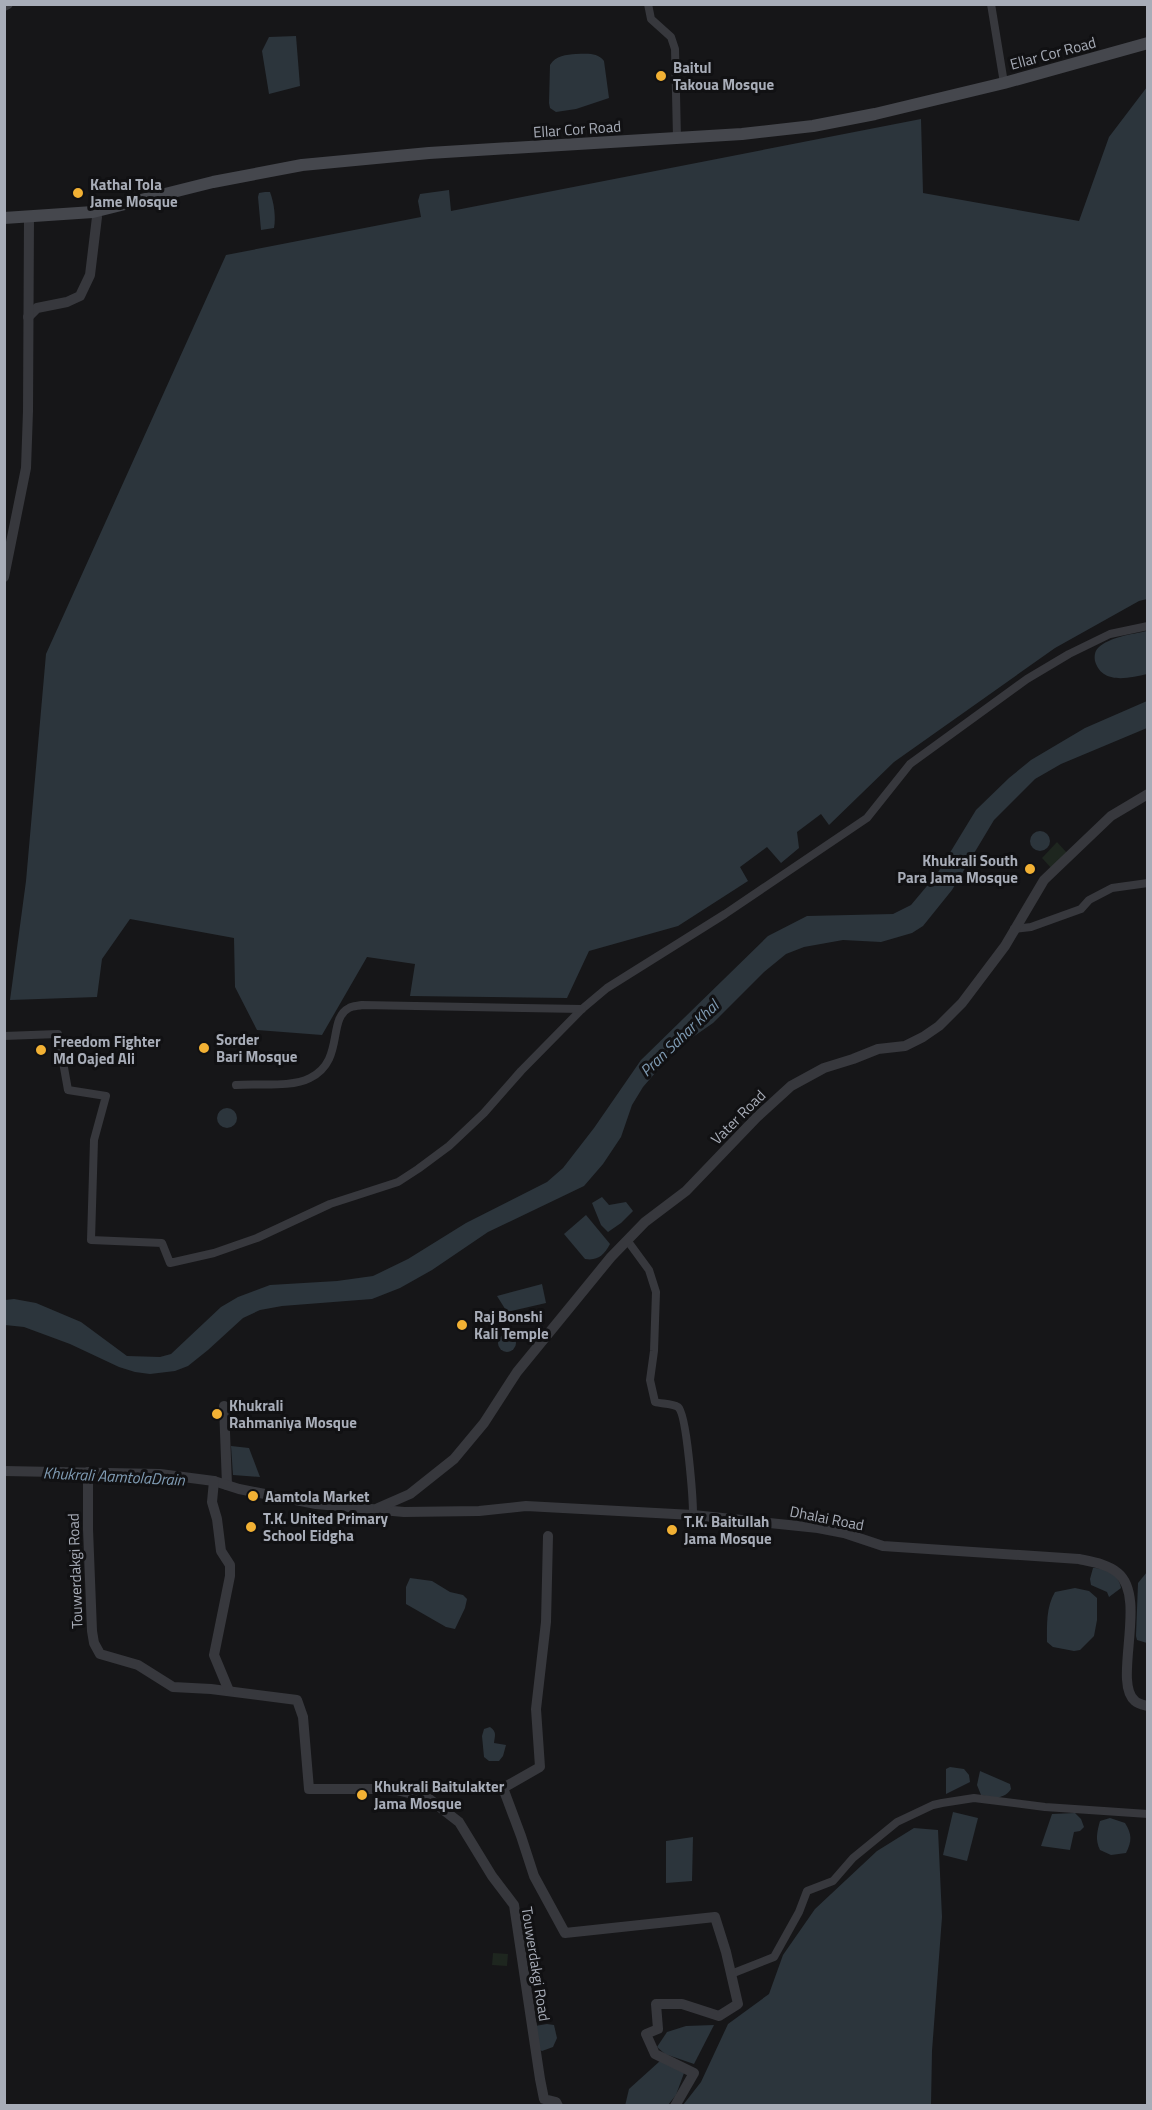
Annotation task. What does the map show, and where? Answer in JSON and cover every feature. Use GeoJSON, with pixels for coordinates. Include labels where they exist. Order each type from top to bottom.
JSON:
{"type":"FeatureCollection","features":[{"type":"Feature","properties":{"kind":"main road","name":"Ellar Cor Road"},"geometry":{"type":"LineString","coordinates":[[4,218],[93,212],[213,182],[302,165],[429,153],[742,134],[813,126],[875,114],[1148,43]]}},
{"type":"Feature","properties":{"kind":"street"},"geometry":{"type":"LineString","coordinates":[[648,4],[651,19],[670,37],[675,49],[678,138]]}},
{"type":"Feature","properties":{"kind":"street"},"geometry":{"type":"LineString","coordinates":[[991,4],[1004,82]]}},
{"type":"Feature","properties":{"kind":"street"},"geometry":{"type":"LineString","coordinates":[[4,577],[26,468],[29,217]]}},
{"type":"Feature","properties":{"kind":"street"},"geometry":{"type":"LineString","coordinates":[[28,317],[37,308],[67,302],[80,296],[90,275],[97,217]]}},
{"type":"Feature","properties":{"kind":"street"},"geometry":{"type":"LineString","coordinates":[[4,1036],[58,1034],[68,1089],[106,1096],[94,1140],[91,1240],[162,1243],[170,1263],[214,1253],[257,1238],[330,1204],[398,1182],[449,1146],[484,1113],[521,1071],[582,1009],[607,988],[725,914],[867,818],[910,764],[1027,679],[1069,654],[1110,634],[1148,626]]}},
{"type":"Feature","properties":{"kind":"street","name":"Vater Road"},"geometry":{"type":"LineString","coordinates":[[378,1508],[410,1494],[454,1460],[484,1423],[516,1372],[585,1287],[627,1240],[661,1209],[686,1191],[757,1116],[791,1086],[824,1068],[878,1048],[905,1046],[923,1038],[939,1026],[963,1003],[1005,946],[1044,880],[1111,816],[1148,794]]}},
{"type":"Feature","properties":{"kind":"street"},"geometry":{"type":"LineString","coordinates":[[1014,929],[1031,927],[1082,909],[1089,900],[1112,888],[1148,883]]}},
{"type":"Feature","properties":{"kind":"street"},"geometry":{"type":"LineString","coordinates":[[236,1085],[285,1084],[309,1079],[326,1067],[332,1054],[337,1026],[343,1013],[349,1008],[362,1005],[582,1009]]}},
{"type":"Feature","properties":{"kind":"street"},"geometry":{"type":"LineString","coordinates":[[627,1240],[649,1270],[657,1292],[654,1351],[650,1371],[651,1388],[655,1402],[677,1406],[681,1411],[690,1464],[693,1515]]}},
{"type":"Feature","properties":{"kind":"street"},"geometry":{"type":"LineString","coordinates":[[224,1406],[227,1485]]}},
{"type":"Feature","properties":{"kind":"street","name":"Dhalai Road"},"geometry":{"type":"LineString","coordinates":[[4,1471],[160,1474],[214,1481],[316,1504],[404,1512],[479,1511],[526,1506],[693,1515],[818,1528],[844,1533],[883,1546],[1079,1559],[1106,1565],[1119,1573],[1128,1586],[1130,1695],[1135,1702],[1148,1706]]}},
{"type":"Feature","properties":{"kind":"street","name":"Touwerdakgi Road"},"geometry":{"type":"LineString","coordinates":[[88,1472],[92,1631],[94,1643],[100,1654],[138,1665],[173,1687],[230,1691],[297,1700],[303,1717],[309,1789],[393,1789],[428,1798],[459,1822],[492,1876],[514,1905],[544,2099],[556,2102],[558,2106]]}},
{"type":"Feature","properties":{"kind":"street"},"geometry":{"type":"LineString","coordinates":[[214,1481],[212,1502],[217,1519],[221,1551],[230,1564],[230,1576],[214,1655],[230,1691]]}},
{"type":"Feature","properties":{"kind":"street","name":"Touwerdakgi Road"},"geometry":{"type":"LineString","coordinates":[[548,1536],[546,1622],[536,1709],[540,1767],[503,1788],[534,1876],[565,1933],[715,1917],[738,2004],[719,2016],[682,2004],[656,2004],[658,2029],[646,2034],[654,2054],[694,2073],[675,2106]]}},
{"type":"Feature","properties":{"kind":"street"},"geometry":{"type":"LineString","coordinates":[[731,1974],[774,1958],[799,1912],[807,1891],[833,1881],[853,1858],[897,1822],[933,1805],[974,1798],[1045,1807],[1148,1814]]}},
{"type":"Feature","properties":{"kind":"shaded area"},"geometry":{"type":"Polygon","coordinates":[[[1057,842],[1068,854],[1052,869],[1042,858],[1057,842]]]}},
{"type":"Feature","properties":{"kind":"shaded area"},"geometry":{"type":"Polygon","coordinates":[[[493,1953],[508,1954],[507,1966],[492,1965],[493,1953]]]}},
{"type":"Feature","properties":{"kind":"water"},"geometry":{"type":"Polygon","coordinates":[[[296,36],[300,86],[269,94],[262,51],[269,37],[296,36]]]}},
{"type":"Feature","properties":{"kind":"water"},"geometry":{"type":"Polygon","coordinates":[[[576,54],[595,55],[604,61],[609,98],[576,109],[556,112],[550,108],[549,103],[550,65],[558,57],[576,54]]]}},
{"type":"Feature","properties":{"kind":"water"},"geometry":{"type":"Polygon","coordinates":[[[1147,87],[1147,599],[1139,601],[1055,648],[894,762],[829,825],[821,814],[797,832],[799,848],[781,863],[767,847],[740,867],[748,881],[678,926],[589,951],[567,998],[410,996],[415,964],[367,957],[322,1035],[257,1030],[235,987],[234,938],[130,919],[102,959],[97,997],[10,1000],[26,881],[46,654],[226,255],[421,217],[418,201],[420,194],[449,190],[451,211],[921,119],[923,193],[1079,221],[1109,137],[1147,87]]]}},
{"type":"Feature","properties":{"kind":"water"},"geometry":{"type":"Polygon","coordinates":[[[270,192],[275,224],[274,228],[261,230],[258,197],[259,193],[270,192]]]}},
{"type":"Feature","properties":{"kind":"water"},"geometry":{"type":"Polygon","coordinates":[[[1147,631],[1147,674],[1117,678],[1104,674],[1099,669],[1095,661],[1095,654],[1103,644],[1121,636],[1147,631]]]}},
{"type":"Feature","properties":{"kind":"water","name":"Pran Sahar Khal"},"geometry":{"type":"Polygon","coordinates":[[[1147,701],[1147,728],[1061,764],[1035,779],[994,820],[952,890],[923,926],[912,933],[881,942],[843,940],[804,947],[786,954],[764,972],[713,1023],[680,1046],[662,1065],[643,1087],[632,1105],[621,1137],[603,1164],[584,1186],[488,1232],[432,1270],[400,1288],[372,1299],[282,1306],[260,1310],[243,1318],[188,1366],[175,1371],[150,1374],[119,1367],[70,1344],[24,1327],[5,1325],[5,1300],[14,1299],[36,1303],[81,1322],[127,1356],[160,1357],[171,1354],[221,1307],[238,1297],[270,1285],[337,1281],[373,1276],[408,1259],[466,1223],[547,1182],[563,1168],[641,1060],[768,936],[807,916],[893,914],[911,905],[937,874],[976,810],[1009,778],[1031,760],[1085,728],[1147,701]]]}},
{"type":"Feature","properties":{"kind":"water"},"geometry":{"type":"Polygon","coordinates":[[[1040,831],[1047,834],[1050,841],[1047,848],[1040,851],[1033,848],[1030,841],[1033,834],[1040,831]]]}},
{"type":"Feature","properties":{"kind":"water"},"geometry":{"type":"Polygon","coordinates":[[[227,1108],[234,1111],[237,1118],[234,1125],[227,1128],[220,1125],[217,1118],[220,1111],[227,1108]]]}},
{"type":"Feature","properties":{"kind":"water"},"geometry":{"type":"Polygon","coordinates":[[[602,1197],[609,1205],[626,1202],[633,1211],[608,1232],[601,1225],[592,1203],[602,1197]]]}},
{"type":"Feature","properties":{"kind":"water"},"geometry":{"type":"Polygon","coordinates":[[[586,1215],[610,1244],[603,1254],[594,1259],[585,1259],[564,1234],[586,1215]]]}},
{"type":"Feature","properties":{"kind":"water"},"geometry":{"type":"Polygon","coordinates":[[[542,1284],[546,1303],[507,1312],[497,1296],[542,1284]]]}},
{"type":"Feature","properties":{"kind":"water"},"geometry":{"type":"Polygon","coordinates":[[[507,1334],[513,1337],[516,1343],[513,1349],[507,1352],[501,1349],[498,1343],[501,1337],[507,1334]]]}},
{"type":"Feature","properties":{"kind":"water"},"geometry":{"type":"Polygon","coordinates":[[[231,1446],[249,1448],[260,1477],[233,1475],[231,1446]]]}},
{"type":"Feature","properties":{"kind":"water"},"geometry":{"type":"Polygon","coordinates":[[[1093,1568],[1111,1573],[1118,1579],[1121,1588],[1109,1597],[1107,1592],[1091,1585],[1093,1568]]]}},
{"type":"Feature","properties":{"kind":"water"},"geometry":{"type":"Polygon","coordinates":[[[1147,1572],[1147,1643],[1137,1640],[1136,1636],[1138,1583],[1147,1572]]]}},
{"type":"Feature","properties":{"kind":"water"},"geometry":{"type":"Polygon","coordinates":[[[410,1578],[432,1581],[467,1599],[455,1629],[446,1627],[406,1604],[406,1587],[410,1578]]]}},
{"type":"Feature","properties":{"kind":"water"},"geometry":{"type":"Polygon","coordinates":[[[1075,1588],[1089,1591],[1097,1598],[1097,1620],[1094,1636],[1080,1650],[1074,1651],[1053,1647],[1047,1642],[1047,1629],[1049,1610],[1055,1592],[1075,1588]]]}},
{"type":"Feature","properties":{"kind":"water"},"geometry":{"type":"Polygon","coordinates":[[[490,1727],[495,1732],[494,1743],[506,1745],[499,1761],[489,1761],[484,1757],[482,1736],[484,1729],[490,1727]]]}},
{"type":"Feature","properties":{"kind":"water"},"geometry":{"type":"Polygon","coordinates":[[[950,1767],[964,1769],[969,1775],[970,1782],[946,1794],[946,1769],[950,1767]]]}},
{"type":"Feature","properties":{"kind":"water"},"geometry":{"type":"Polygon","coordinates":[[[980,1771],[1010,1784],[1011,1789],[1001,1797],[981,1795],[977,1785],[980,1771]]]}},
{"type":"Feature","properties":{"kind":"water"},"geometry":{"type":"Polygon","coordinates":[[[953,1812],[978,1818],[967,1861],[943,1855],[953,1812]]]}},
{"type":"Feature","properties":{"kind":"water"},"geometry":{"type":"Polygon","coordinates":[[[1075,1813],[1081,1819],[1084,1827],[1074,1832],[1070,1850],[1041,1846],[1052,1814],[1075,1813]]]}},
{"type":"Feature","properties":{"kind":"water"},"geometry":{"type":"Polygon","coordinates":[[[1110,1818],[1125,1823],[1127,1827],[1130,1838],[1126,1853],[1111,1855],[1100,1850],[1097,1836],[1100,1821],[1110,1818]]]}},
{"type":"Feature","properties":{"kind":"water"},"geometry":{"type":"Polygon","coordinates":[[[914,1828],[938,1830],[942,1917],[932,2051],[931,2105],[683,2105],[701,2082],[728,2024],[769,1994],[783,1955],[815,1909],[877,1851],[914,1828]]]}},
{"type":"Feature","properties":{"kind":"water"},"geometry":{"type":"Polygon","coordinates":[[[693,1837],[692,1881],[666,1883],[666,1841],[693,1837]]]}},
{"type":"Feature","properties":{"kind":"water"},"geometry":{"type":"Polygon","coordinates":[[[554,2025],[557,2038],[553,2047],[542,2051],[538,2049],[535,2026],[554,2025]]]}},
{"type":"Feature","properties":{"kind":"water"},"geometry":{"type":"Polygon","coordinates":[[[714,2025],[694,2064],[665,2054],[657,2047],[667,2032],[686,2026],[714,2025]]]}},
{"type":"Feature","properties":{"kind":"water"},"geometry":{"type":"Polygon","coordinates":[[[660,2061],[684,2073],[676,2095],[668,2105],[625,2106],[629,2089],[660,2061]]]}},
{"type":"Feature","properties":{"kind":"place","name":"Baitul Takoua Mosque"},"geometry":{"type":"Point","coordinates":[661,76]}},
{"type":"Feature","properties":{"kind":"place","name":"Kathal Tola Jame Mosque"},"geometry":{"type":"Point","coordinates":[78,193]}},
{"type":"Feature","properties":{"kind":"place","name":"Khukrali South Para Jama Mosque"},"geometry":{"type":"Point","coordinates":[1030,869]}},
{"type":"Feature","properties":{"kind":"place","name":"Sorder Bari Mosque"},"geometry":{"type":"Point","coordinates":[204,1048]}},
{"type":"Feature","properties":{"kind":"place","name":"Freedom Fighter Md Oajed Ali"},"geometry":{"type":"Point","coordinates":[41,1050]}},
{"type":"Feature","properties":{"kind":"place","name":"Raj Bonshi Kali Temple"},"geometry":{"type":"Point","coordinates":[462,1325]}},
{"type":"Feature","properties":{"kind":"place","name":"Khukrali Rahmaniya Mosque"},"geometry":{"type":"Point","coordinates":[217,1414]}},
{"type":"Feature","properties":{"kind":"place","name":"Aamtola Market"},"geometry":{"type":"Point","coordinates":[253,1496]}},
{"type":"Feature","properties":{"kind":"place","name":"T.K. United Primary School Eidgha"},"geometry":{"type":"Point","coordinates":[251,1527]}},
{"type":"Feature","properties":{"kind":"place","name":"T.K. Baitullah Jama Mosque"},"geometry":{"type":"Point","coordinates":[672,1530]}},
{"type":"Feature","properties":{"kind":"place","name":"Khukrali Baitulakter Jama Mosque"},"geometry":{"type":"Point","coordinates":[362,1795]}},
{"type":"Feature","properties":{"kind":"water label","name":"Khukrali AamtolaDrain"},"geometry":{"type":"Point","coordinates":[114,1476]}}]}
